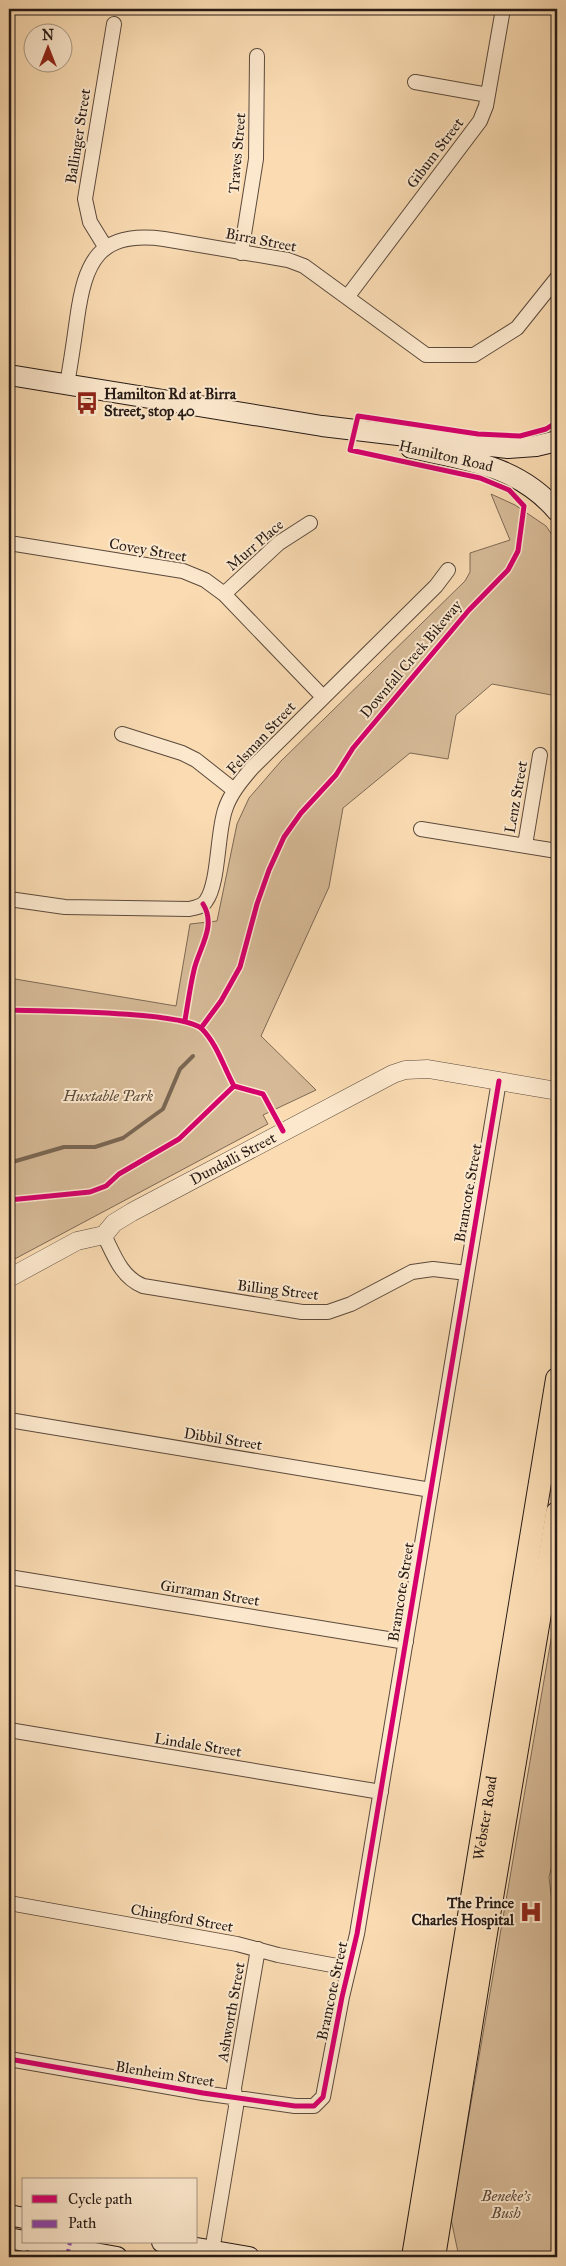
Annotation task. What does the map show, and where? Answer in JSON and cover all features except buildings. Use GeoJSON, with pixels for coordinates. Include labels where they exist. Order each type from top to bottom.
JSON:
{"type":"FeatureCollection","features":[{"type":"Feature","properties":{"kind":"main road","name":"Hamilton Road"},"geometry":{"type":"LineString","coordinates":[[9,375],[322,426],[508,448],[536,446],[557,441]]}},
{"type":"Feature","properties":{"kind":"main road","name":"Hamilton Road"},"geometry":{"type":"LineString","coordinates":[[322,426],[500,469],[525,484],[557,511]]}},
{"type":"Feature","properties":{"kind":"main road","name":"Webster Road"},"geometry":{"type":"LineString","coordinates":[[413,2257],[557,1379]]}},
{"type":"Feature","properties":{"kind":"main road","name":"Webster Road"},"geometry":{"type":"LineString","coordinates":[[436,2255],[485,1938],[557,1514]]}},
{"type":"Feature","properties":{"kind":"main road"},"geometry":{"type":"LineString","coordinates":[[9,2215],[22,2218]]}},
{"type":"Feature","properties":{"kind":"main road"},"geometry":{"type":"LineString","coordinates":[[9,2238],[22,2241]]}},
{"type":"Feature","properties":{"kind":"main road"},"geometry":{"type":"LineString","coordinates":[[43,2244],[117,2257]]}},
{"type":"Feature","properties":{"kind":"main road"},"geometry":{"type":"LineString","coordinates":[[170,2244],[211,2254],[249,2257]]}},
{"type":"Feature","properties":{"kind":"street","name":"Gibum Street"},"geometry":{"type":"LineString","coordinates":[[348,296],[480,121],[488,95],[503,9]]}},
{"type":"Feature","properties":{"kind":"street","name":"Ballinger Street"},"geometry":{"type":"LineString","coordinates":[[106,248],[90,222],[85,199],[114,24]]}},
{"type":"Feature","properties":{"kind":"street","name":"Traves Street"},"geometry":{"type":"LineString","coordinates":[[241,252],[256,159],[257,56]]}},
{"type":"Feature","properties":{"kind":"street"},"geometry":{"type":"LineString","coordinates":[[415,82],[488,95]]}},
{"type":"Feature","properties":{"kind":"street","name":"Birra Street"},"geometry":{"type":"LineString","coordinates":[[67,384],[83,282],[92,262],[106,248],[119,241],[148,237],[288,260],[304,266],[348,296],[426,355],[474,355],[517,328],[557,278]]}},
{"type":"Feature","properties":{"kind":"street","name":"Murr Place"},"geometry":{"type":"LineString","coordinates":[[224,594],[279,543],[310,523]]}},
{"type":"Feature","properties":{"kind":"street","name":"Covey Street"},"geometry":{"type":"LineString","coordinates":[[9,543],[183,571],[205,580],[224,594],[324,696]]}},
{"type":"Feature","properties":{"kind":"street","name":"Felsman Street"},"geometry":{"type":"LineString","coordinates":[[9,899],[65,907],[189,909],[198,907],[207,899],[210,891],[222,822],[234,790],[252,768],[436,586],[448,570]]}},
{"type":"Feature","properties":{"kind":"street"},"geometry":{"type":"LineString","coordinates":[[122,734],[182,753],[196,760],[234,790]]}},
{"type":"Feature","properties":{"kind":"street","name":"Lenz Street"},"geometry":{"type":"LineString","coordinates":[[524,845],[540,755]]}},
{"type":"Feature","properties":{"kind":"street"},"geometry":{"type":"LineString","coordinates":[[421,829],[557,851]]}},
{"type":"Feature","properties":{"kind":"street","name":"Dundalli Street"},"geometry":{"type":"LineString","coordinates":[[9,1278],[78,1242],[104,1235],[114,1223],[132,1212],[393,1074],[405,1070],[428,1069],[557,1091]]}},
{"type":"Feature","properties":{"kind":"street","name":"Bramcote Street"},"geometry":{"type":"LineString","coordinates":[[318,2104],[325,2092],[348,1968],[357,1934],[500,1081]]}},
{"type":"Feature","properties":{"kind":"street","name":"Billing Street"},"geometry":{"type":"LineString","coordinates":[[104,1235],[124,1272],[135,1282],[143,1286],[302,1312],[328,1312],[351,1304],[412,1272],[433,1269],[467,1273]]}},
{"type":"Feature","properties":{"kind":"street","name":"Dibbil Street"},"geometry":{"type":"LineString","coordinates":[[9,1420],[431,1490]]}},
{"type":"Feature","properties":{"kind":"street","name":"Girraman Street"},"geometry":{"type":"LineString","coordinates":[[9,1577],[406,1642]]}},
{"type":"Feature","properties":{"kind":"street","name":"Lindale Street"},"geometry":{"type":"LineString","coordinates":[[9,1730],[381,1792]]}},
{"type":"Feature","properties":{"kind":"street","name":"Chingford Street"},"geometry":{"type":"LineString","coordinates":[[9,1903],[258,1949],[348,1968]]}},
{"type":"Feature","properties":{"kind":"street","name":"Ashworth Street"},"geometry":{"type":"LineString","coordinates":[[211,2254],[236,2107],[234,2088],[258,1949]]}},
{"type":"Feature","properties":{"kind":"street","name":"Blenheim Street"},"geometry":{"type":"LineString","coordinates":[[9,2059],[235,2098],[303,2107],[318,2104]]}},
{"type":"Feature","properties":{"kind":"green space","name":"Huxtable Park"},"geometry":{"type":"Polygon","coordinates":[[[491,494],[515,505],[546,526],[557,542],[557,696],[492,684],[456,715],[448,759],[410,753],[343,808],[329,887],[261,1036],[316,1090],[263,1115],[268,1124],[9,1262],[9,978],[176,1006],[190,924],[217,921],[237,824],[249,798],[281,761],[465,581],[470,572],[470,553],[510,540],[491,494]]]}},
{"type":"Feature","properties":{"kind":"green space","name":"Beneke's Bush"},"geometry":{"type":"Polygon","coordinates":[[[557,1605],[557,1846],[549,1877],[557,1945],[557,2257],[459,2257],[451,2219],[557,1605]]]}},
{"type":"Feature","properties":{"kind":"waterway"},"geometry":{"type":"LineString","coordinates":[[9,1163],[64,1147],[95,1147],[123,1138],[163,1109],[180,1069],[193,1056]]}},
{"type":"Feature","properties":{"kind":"marked path"},"geometry":{"type":"LineString","coordinates":[[67,2257],[70,2244]]}},
{"type":"Feature","properties":{"kind":"cycle path","name":"Downfall Creek Bikeway"},"geometry":{"type":"LineString","coordinates":[[201,1028],[221,1001],[240,967],[257,904],[269,870],[284,837],[301,813],[336,775],[353,748],[469,610],[508,570],[518,551],[524,506],[509,490],[480,478],[350,450],[358,416],[478,434],[520,436],[546,429],[557,422]]}},
{"type":"Feature","properties":{"kind":"cycle path"},"geometry":{"type":"LineString","coordinates":[[185,1020],[196,962],[208,929],[207,912],[203,904]]}},
{"type":"Feature","properties":{"kind":"cycle path"},"geometry":{"type":"LineString","coordinates":[[9,1010],[141,1015],[190,1023],[202,1029],[207,1035],[234,1086],[263,1094],[283,1131]]}},
{"type":"Feature","properties":{"kind":"cycle path"},"geometry":{"type":"LineString","coordinates":[[9,2059],[203,2093],[295,2106],[314,2106],[323,2097],[342,1997],[357,1934],[499,1081]]}},
{"type":"Feature","properties":{"kind":"cycle path"},"geometry":{"type":"LineString","coordinates":[[9,1200],[90,1192],[106,1186],[119,1174],[179,1139],[234,1086]]}},
{"type":"Feature","properties":{"kind":"place","name":"Hamilton Rd at Birra Street, stop 40"},"geometry":{"type":"Point","coordinates":[87,403]}},
{"type":"Feature","properties":{"kind":"place","name":"The Prince Charles Hospital"},"geometry":{"type":"Point","coordinates":[531,1912]}}]}
